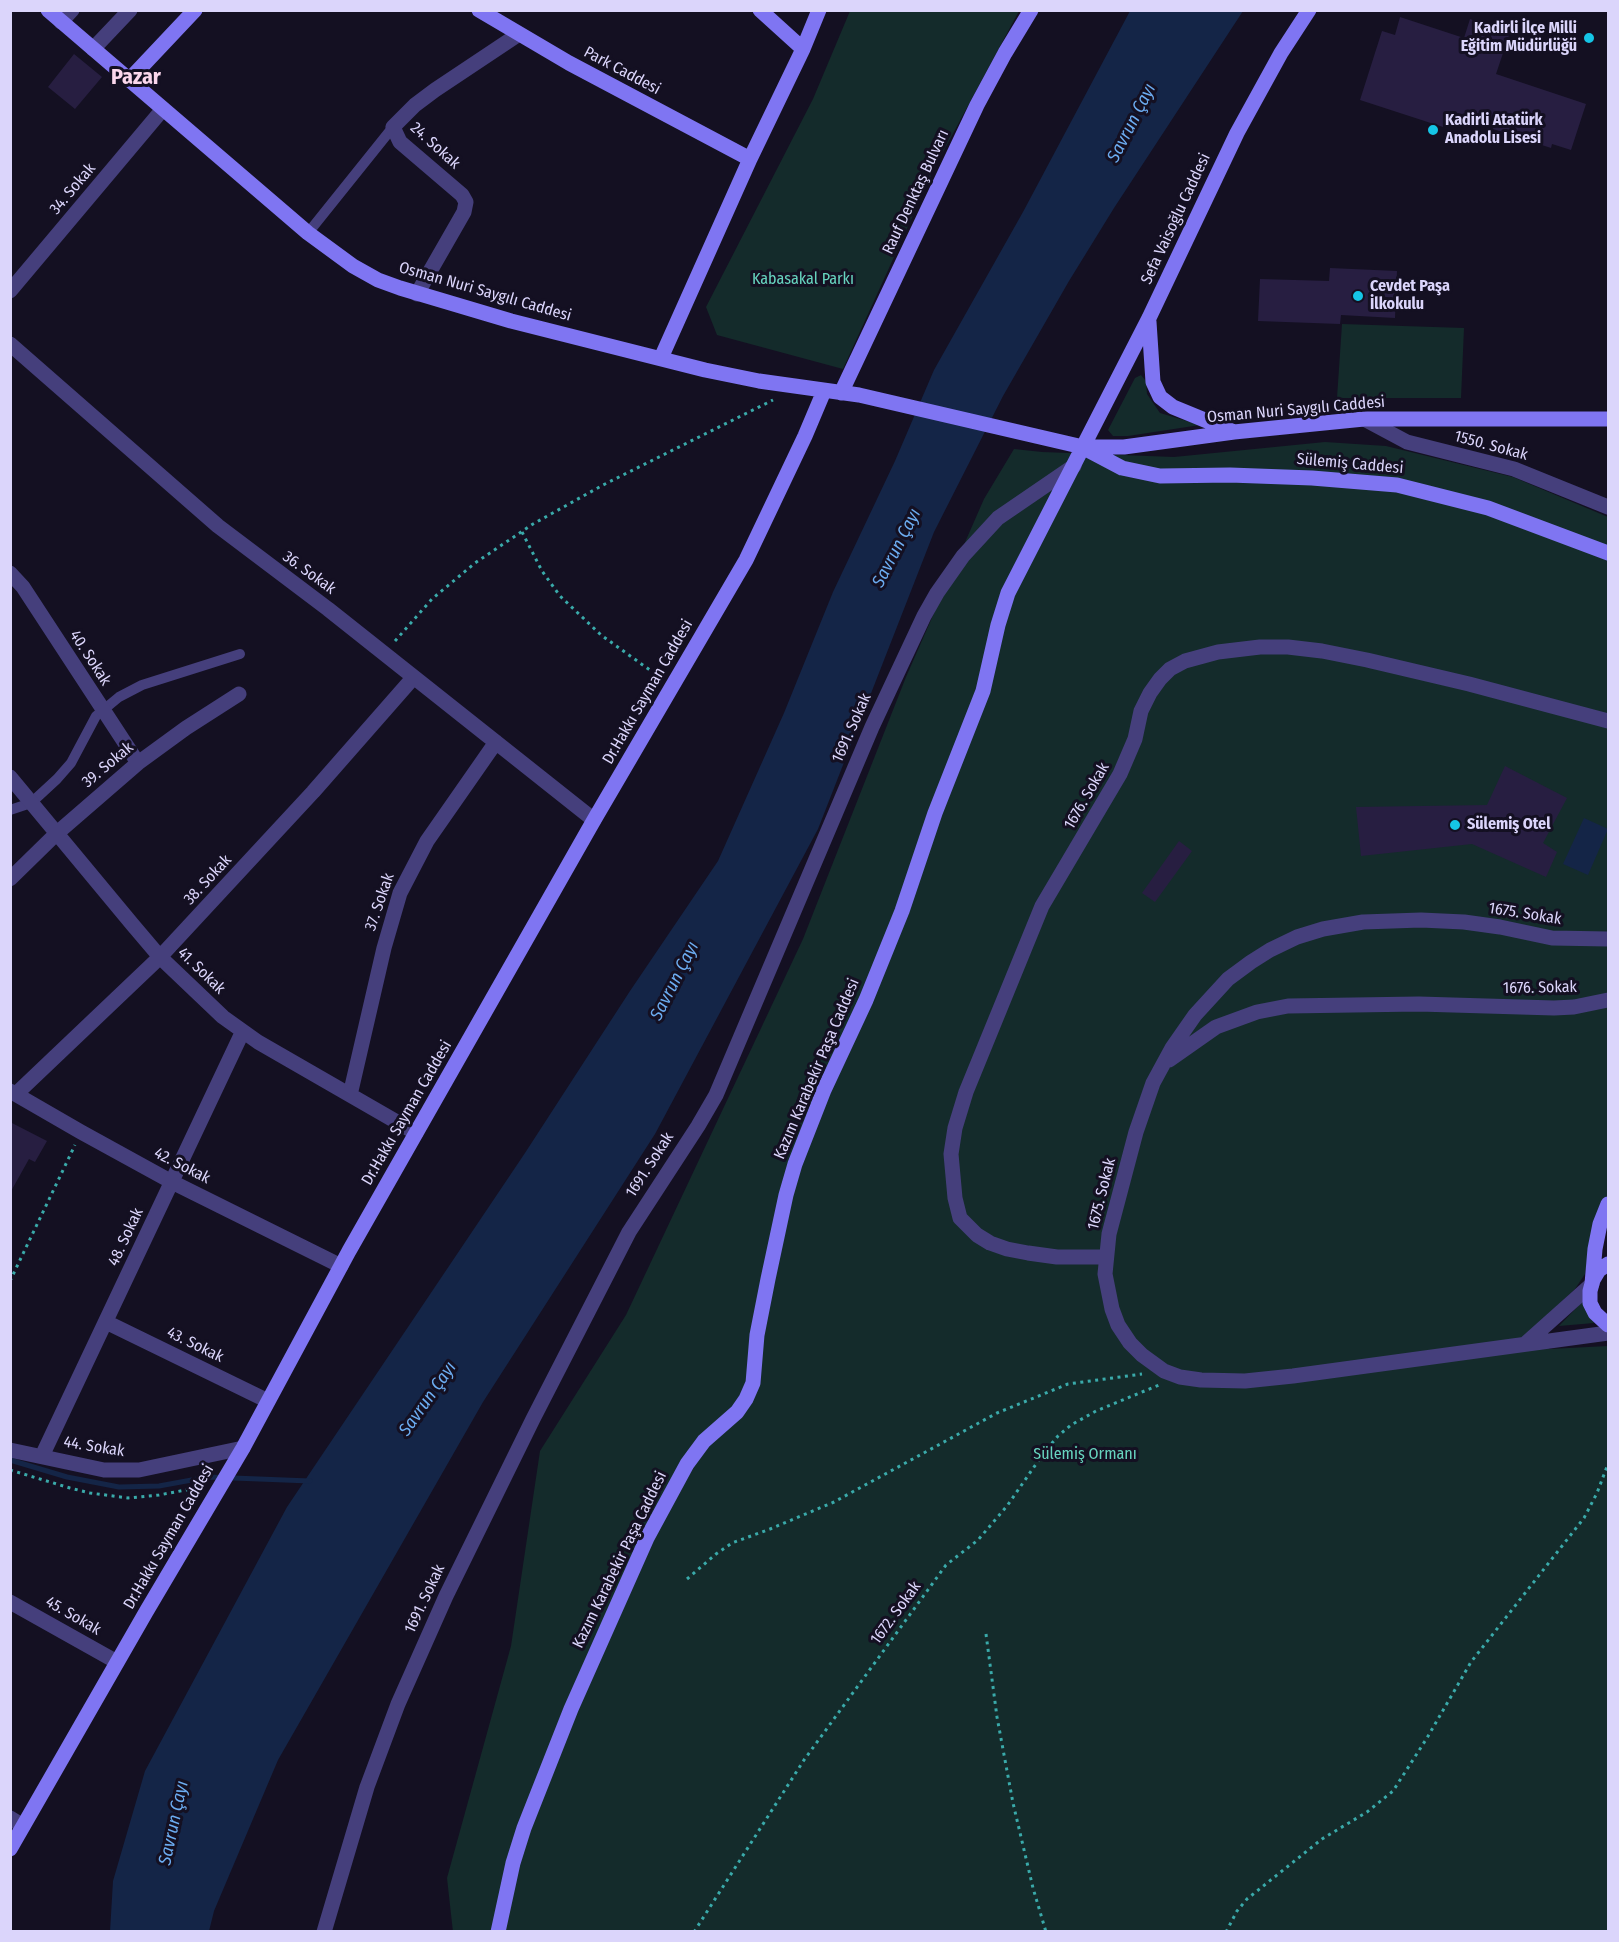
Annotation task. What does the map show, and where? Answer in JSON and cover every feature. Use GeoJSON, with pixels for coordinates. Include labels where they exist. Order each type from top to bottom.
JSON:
{"type":"FeatureCollection","features":[{"type":"Feature","properties":{"kind":"street","name":"Osman Nuri Saygılı Caddesi"},"geometry":{"type":"LineString","coordinates":[[48,10],[308,233],[353,266],[378,280],[417,294],[511,321],[705,370],[859,395],[1083,447],[1133,446],[1234,432],[1364,419],[1608,420]]}},
{"type":"Feature","properties":{"kind":"street"},"geometry":{"type":"LineString","coordinates":[[61,22],[72,10]]}},
{"type":"Feature","properties":{"kind":"street"},"geometry":{"type":"LineString","coordinates":[[93,49],[130,10]]}},
{"type":"Feature","properties":{"kind":"street"},"geometry":{"type":"LineString","coordinates":[[129,80],[195,10]]}},
{"type":"Feature","properties":{"kind":"street","name":"Park Caddesi"},"geometry":{"type":"LineString","coordinates":[[479,10],[569,63],[750,159]]}},
{"type":"Feature","properties":{"kind":"street"},"geometry":{"type":"LineString","coordinates":[[760,10],[803,49]]}},
{"type":"Feature","properties":{"kind":"street"},"geometry":{"type":"LineString","coordinates":[[660,358],[819,10]]}},
{"type":"Feature","properties":{"kind":"street","name":"Rauf Denktaş Bulvarı"},"geometry":{"type":"LineString","coordinates":[[841,393],[977,105],[1031,10]]}},
{"type":"Feature","properties":{"kind":"street","name":"Sefa Vaisoğlu Caddesi"},"geometry":{"type":"LineString","coordinates":[[1083,447],[1149,318],[1237,133],[1281,53],[1309,10]]}},
{"type":"Feature","properties":{"kind":"street","name":"24. Sokak"},"geometry":{"type":"LineString","coordinates":[[417,294],[464,212],[466,202],[462,195],[399,142],[393,127],[415,105],[435,90],[519,34]]}},
{"type":"Feature","properties":{"kind":"street","name":"34. Sokak"},"geometry":{"type":"LineString","coordinates":[[10,291],[163,109]]}},
{"type":"Feature","properties":{"kind":"street"},"geometry":{"type":"LineString","coordinates":[[1149,318],[1153,382],[1160,397],[1173,407],[1234,432]]}},
{"type":"Feature","properties":{"kind":"street","name":"36. Sokak"},"geometry":{"type":"LineString","coordinates":[[10,344],[218,526],[594,820]]}},
{"type":"Feature","properties":{"kind":"street","name":"Dr.Hakkı Sayman Caddesi"},"geometry":{"type":"LineString","coordinates":[[10,1849],[17,1822],[117,1662],[243,1448],[416,1133],[594,820],[746,560],[801,446],[824,391]]}},
{"type":"Feature","properties":{"kind":"street","name":"1550. Sokak"},"geometry":{"type":"LineString","coordinates":[[1364,419],[1407,442],[1506,466],[1608,507]]}},
{"type":"Feature","properties":{"kind":"street","name":"Kazım Karabekir Paşa Caddesi"},"geometry":{"type":"LineString","coordinates":[[498,1932],[513,1863],[524,1828],[571,1709],[647,1538],[687,1464],[704,1441],[736,1412],[746,1399],[753,1383],[758,1335],[768,1278],[795,1164],[824,1090],[866,1000],[902,911],[935,813],[983,691],[1008,592],[1083,447]]}},
{"type":"Feature","properties":{"kind":"street","name":"Sülemiş Caddesi"},"geometry":{"type":"LineString","coordinates":[[1083,447],[1122,468],[1160,476],[1230,475],[1312,478],[1397,485],[1488,508],[1608,553]]}},
{"type":"Feature","properties":{"kind":"street","name":"1691. Sokak"},"geometry":{"type":"LineString","coordinates":[[324,1932],[367,1787],[398,1704],[446,1596],[629,1232],[716,1095],[872,727],[924,616],[963,556],[998,519],[1074,466]]}},
{"type":"Feature","properties":{"kind":"street","name":"40. Sokak"},"geometry":{"type":"LineString","coordinates":[[10,573],[23,587],[138,763]]}},
{"type":"Feature","properties":{"kind":"street","name":"1676. Sokak"},"geometry":{"type":"LineString","coordinates":[[1106,1257],[1057,1257],[1028,1253],[990,1243],[977,1235],[960,1218],[955,1198],[951,1154],[955,1128],[966,1092],[1042,906],[1120,774],[1135,739],[1141,711],[1150,693],[1170,669],[1218,652],[1260,647],[1288,647],[1322,651],[1469,684],[1608,721]]}},
{"type":"Feature","properties":{"kind":"street","name":"38. Sokak"},"geometry":{"type":"LineString","coordinates":[[13,1093],[160,957],[313,792],[413,678]]}},
{"type":"Feature","properties":{"kind":"street","name":"39. Sokak"},"geometry":{"type":"LineString","coordinates":[[10,879],[56,834],[138,763],[186,728],[239,694]]}},
{"type":"Feature","properties":{"kind":"street","name":"37. Sokak"},"geometry":{"type":"LineString","coordinates":[[350,1095],[384,948],[400,893],[427,841],[496,742]]}},
{"type":"Feature","properties":{"kind":"street","name":"41. Sokak"},"geometry":{"type":"LineString","coordinates":[[10,777],[160,957],[242,1033],[416,1133]]}},
{"type":"Feature","properties":{"kind":"street","name":"1675. Sokak"},"geometry":{"type":"LineString","coordinates":[[1608,939],[1552,938],[1488,925],[1421,920],[1363,922],[1323,929],[1297,937],[1270,950],[1228,979],[1195,1015],[1162,1065],[1153,1083],[1136,1132],[1109,1234],[1106,1257],[1108,1293],[1118,1325],[1130,1343],[1142,1355],[1164,1371],[1180,1377],[1221,1382],[1255,1380],[1608,1333]]}},
{"type":"Feature","properties":{"kind":"street","name":"1676. Sokak"},"geometry":{"type":"LineString","coordinates":[[1162,1065],[1216,1027],[1257,1012],[1288,1006],[1419,1004],[1554,1008],[1574,1007],[1608,1000]]}},
{"type":"Feature","properties":{"kind":"street","name":"48. Sokak"},"geometry":{"type":"LineString","coordinates":[[42,1456],[242,1033]]}},
{"type":"Feature","properties":{"kind":"street","name":"42. Sokak"},"geometry":{"type":"LineString","coordinates":[[13,1093],[172,1182],[341,1266]]}},
{"type":"Feature","properties":{"kind":"street"},"geometry":{"type":"LineString","coordinates":[[1526,1343],[1592,1284],[1594,1249],[1608,1203]]}},
{"type":"Feature","properties":{"kind":"street"},"geometry":{"type":"LineString","coordinates":[[1608,1264],[1599,1270],[1590,1291],[1590,1303],[1595,1313],[1608,1325]]}},
{"type":"Feature","properties":{"kind":"street","name":"43. Sokak"},"geometry":{"type":"LineString","coordinates":[[106,1322],[268,1401]]}},
{"type":"Feature","properties":{"kind":"street","name":"44. Sokak"},"geometry":{"type":"LineString","coordinates":[[10,1450],[104,1470],[139,1470],[243,1448]]}},
{"type":"Feature","properties":{"kind":"street","name":"45. Sokak"},"geometry":{"type":"LineString","coordinates":[[10,1602],[117,1662]]}},
{"type":"Feature","properties":{"kind":"lane"},"geometry":{"type":"LineString","coordinates":[[308,233],[393,127]]}},
{"type":"Feature","properties":{"kind":"lane"},"geometry":{"type":"LineString","coordinates":[[10,810],[32,803],[43,794],[71,763],[92,722],[118,697],[142,685],[240,654]]}},
{"type":"Feature","properties":{"kind":"path"},"geometry":{"type":"LineString","coordinates":[[384,654],[432,599],[475,563],[522,532],[603,485],[799,387]]}},
{"type":"Feature","properties":{"kind":"path"},"geometry":{"type":"LineString","coordinates":[[522,532],[542,571],[560,596],[601,635],[672,686]]}},
{"type":"Feature","properties":{"kind":"path"},"geometry":{"type":"LineString","coordinates":[[10,1281],[81,1132]]}},
{"type":"Feature","properties":{"kind":"path"},"geometry":{"type":"LineString","coordinates":[[687,1579],[732,1543],[834,1502],[997,1413],[1068,1384],[1164,1371]]}},
{"type":"Feature","properties":{"kind":"path","name":"1672. Sokak"},"geometry":{"type":"LineString","coordinates":[[694,1932],[804,1760],[934,1581],[946,1565],[978,1540],[996,1519],[1058,1436],[1071,1425],[1096,1411],[1180,1377]]}},
{"type":"Feature","properties":{"kind":"path"},"geometry":{"type":"LineString","coordinates":[[1226,1932],[1237,1911],[1247,1899],[1322,1839],[1367,1812],[1393,1791],[1471,1662],[1584,1518],[1608,1464]]}},
{"type":"Feature","properties":{"kind":"path"},"geometry":{"type":"LineString","coordinates":[[10,1476],[11,1470],[90,1493],[128,1498],[159,1495],[222,1483]]}},
{"type":"Feature","properties":{"kind":"path"},"geometry":{"type":"LineString","coordinates":[[986,1634],[997,1717],[1013,1803],[1046,1932]]}},
{"type":"Feature","properties":{"kind":"green space","name":"Kabasakal Parkı"},"geometry":{"type":"Polygon","coordinates":[[[850,11],[1019,11],[935,167],[843,369],[717,335],[706,307],[813,99],[850,11]]]}},
{"type":"Feature","properties":{"kind":"green space"},"geometry":{"type":"Polygon","coordinates":[[[1342,324],[1464,328],[1461,398],[1337,398],[1342,324]]]}},
{"type":"Feature","properties":{"kind":"green space"},"geometry":{"type":"Polygon","coordinates":[[[1141,375],[1146,381],[1147,394],[1160,413],[1200,425],[1128,436],[1113,436],[1108,430],[1135,378],[1141,375]]]}},
{"type":"Feature","properties":{"kind":"green space","name":"Sülemiş Ormanı"},"geometry":{"type":"Polygon","coordinates":[[[1325,442],[1386,446],[1513,477],[1608,517],[1608,1198],[1603,1198],[1592,1230],[1585,1274],[1575,1289],[1543,1319],[1549,1349],[1608,1346],[1608,1931],[453,1932],[447,1878],[511,1646],[540,1451],[626,1315],[803,939],[906,677],[984,499],[1014,449],[1174,457],[1325,442]]]}},
{"type":"Feature","properties":{"kind":"green space"},"geometry":{"type":"Polygon","coordinates":[[[1583,1301],[1594,1323],[1559,1326],[1583,1301]]]}},
{"type":"Feature","properties":{"kind":"water","name":"Savrun Çayı"},"geometry":{"type":"Polygon","coordinates":[[[1130,11],[1243,11],[1114,208],[1003,396],[934,532],[818,829],[655,1134],[483,1402],[278,1760],[214,1911],[209,1931],[110,1932],[113,1881],[145,1771],[287,1507],[718,861],[784,713],[833,592],[895,461],[934,370],[1023,212],[1130,11]]]}},
{"type":"Feature","properties":{"kind":"water"},"geometry":{"type":"Polygon","coordinates":[[[1584,818],[1608,829],[1588,875],[1563,864],[1584,818]]]}},
{"type":"Feature","properties":{"kind":"building"},"geometry":{"type":"Polygon","coordinates":[[[1400,17],[1464,38],[1470,19],[1493,27],[1496,18],[1513,23],[1496,74],[1586,104],[1571,150],[1552,144],[1551,148],[1447,114],[1443,127],[1360,100],[1382,31],[1395,35],[1400,17]]]}},
{"type":"Feature","properties":{"kind":"building"},"geometry":{"type":"Polygon","coordinates":[[[74,54],[102,77],[75,109],[48,87],[74,54]]]}},
{"type":"Feature","properties":{"kind":"building"},"geometry":{"type":"Polygon","coordinates":[[[1330,268],[1397,271],[1395,318],[1341,315],[1340,324],[1258,321],[1260,279],[1329,281],[1330,268]]]}},
{"type":"Feature","properties":{"kind":"building","name":"Sülemiş Otel"},"geometry":{"type":"Polygon","coordinates":[[[1505,766],[1567,798],[1543,843],[1557,852],[1546,877],[1472,844],[1361,856],[1356,807],[1487,805],[1505,766]]]}},
{"type":"Feature","properties":{"kind":"building"},"geometry":{"type":"Polygon","coordinates":[[[1179,841],[1192,851],[1155,902],[1142,893],[1179,841]]]}},
{"type":"Feature","properties":{"kind":"building"},"geometry":{"type":"Polygon","coordinates":[[[10,1122],[47,1141],[35,1162],[29,1159],[10,1193],[10,1122]]]}},
{"type":"Feature","properties":{"kind":"waterway"},"geometry":{"type":"LineString","coordinates":[[10,1460],[67,1477],[119,1487],[159,1486],[208,1477],[310,1481]]}},
{"type":"Feature","properties":{"kind":"place","name":"Kadirli İlçe Milli Eğitim Müdürlüğü"},"geometry":{"type":"Point","coordinates":[1589,38]}},
{"type":"Feature","properties":{"kind":"place","name":"Kadirli Atatürk Anadolu Lisesi"},"geometry":{"type":"Point","coordinates":[1433,130]}},
{"type":"Feature","properties":{"kind":"place","name":"Cevdet Paşa İlkokulu"},"geometry":{"type":"Point","coordinates":[1358,296]}},
{"type":"Feature","properties":{"kind":"place","name":"Sülemiş Otel"},"geometry":{"type":"Point","coordinates":[1455,825]}},
{"type":"Feature","properties":{"kind":"district","name":"Pazar"},"geometry":{"type":"Point","coordinates":[136,78]}}]}
